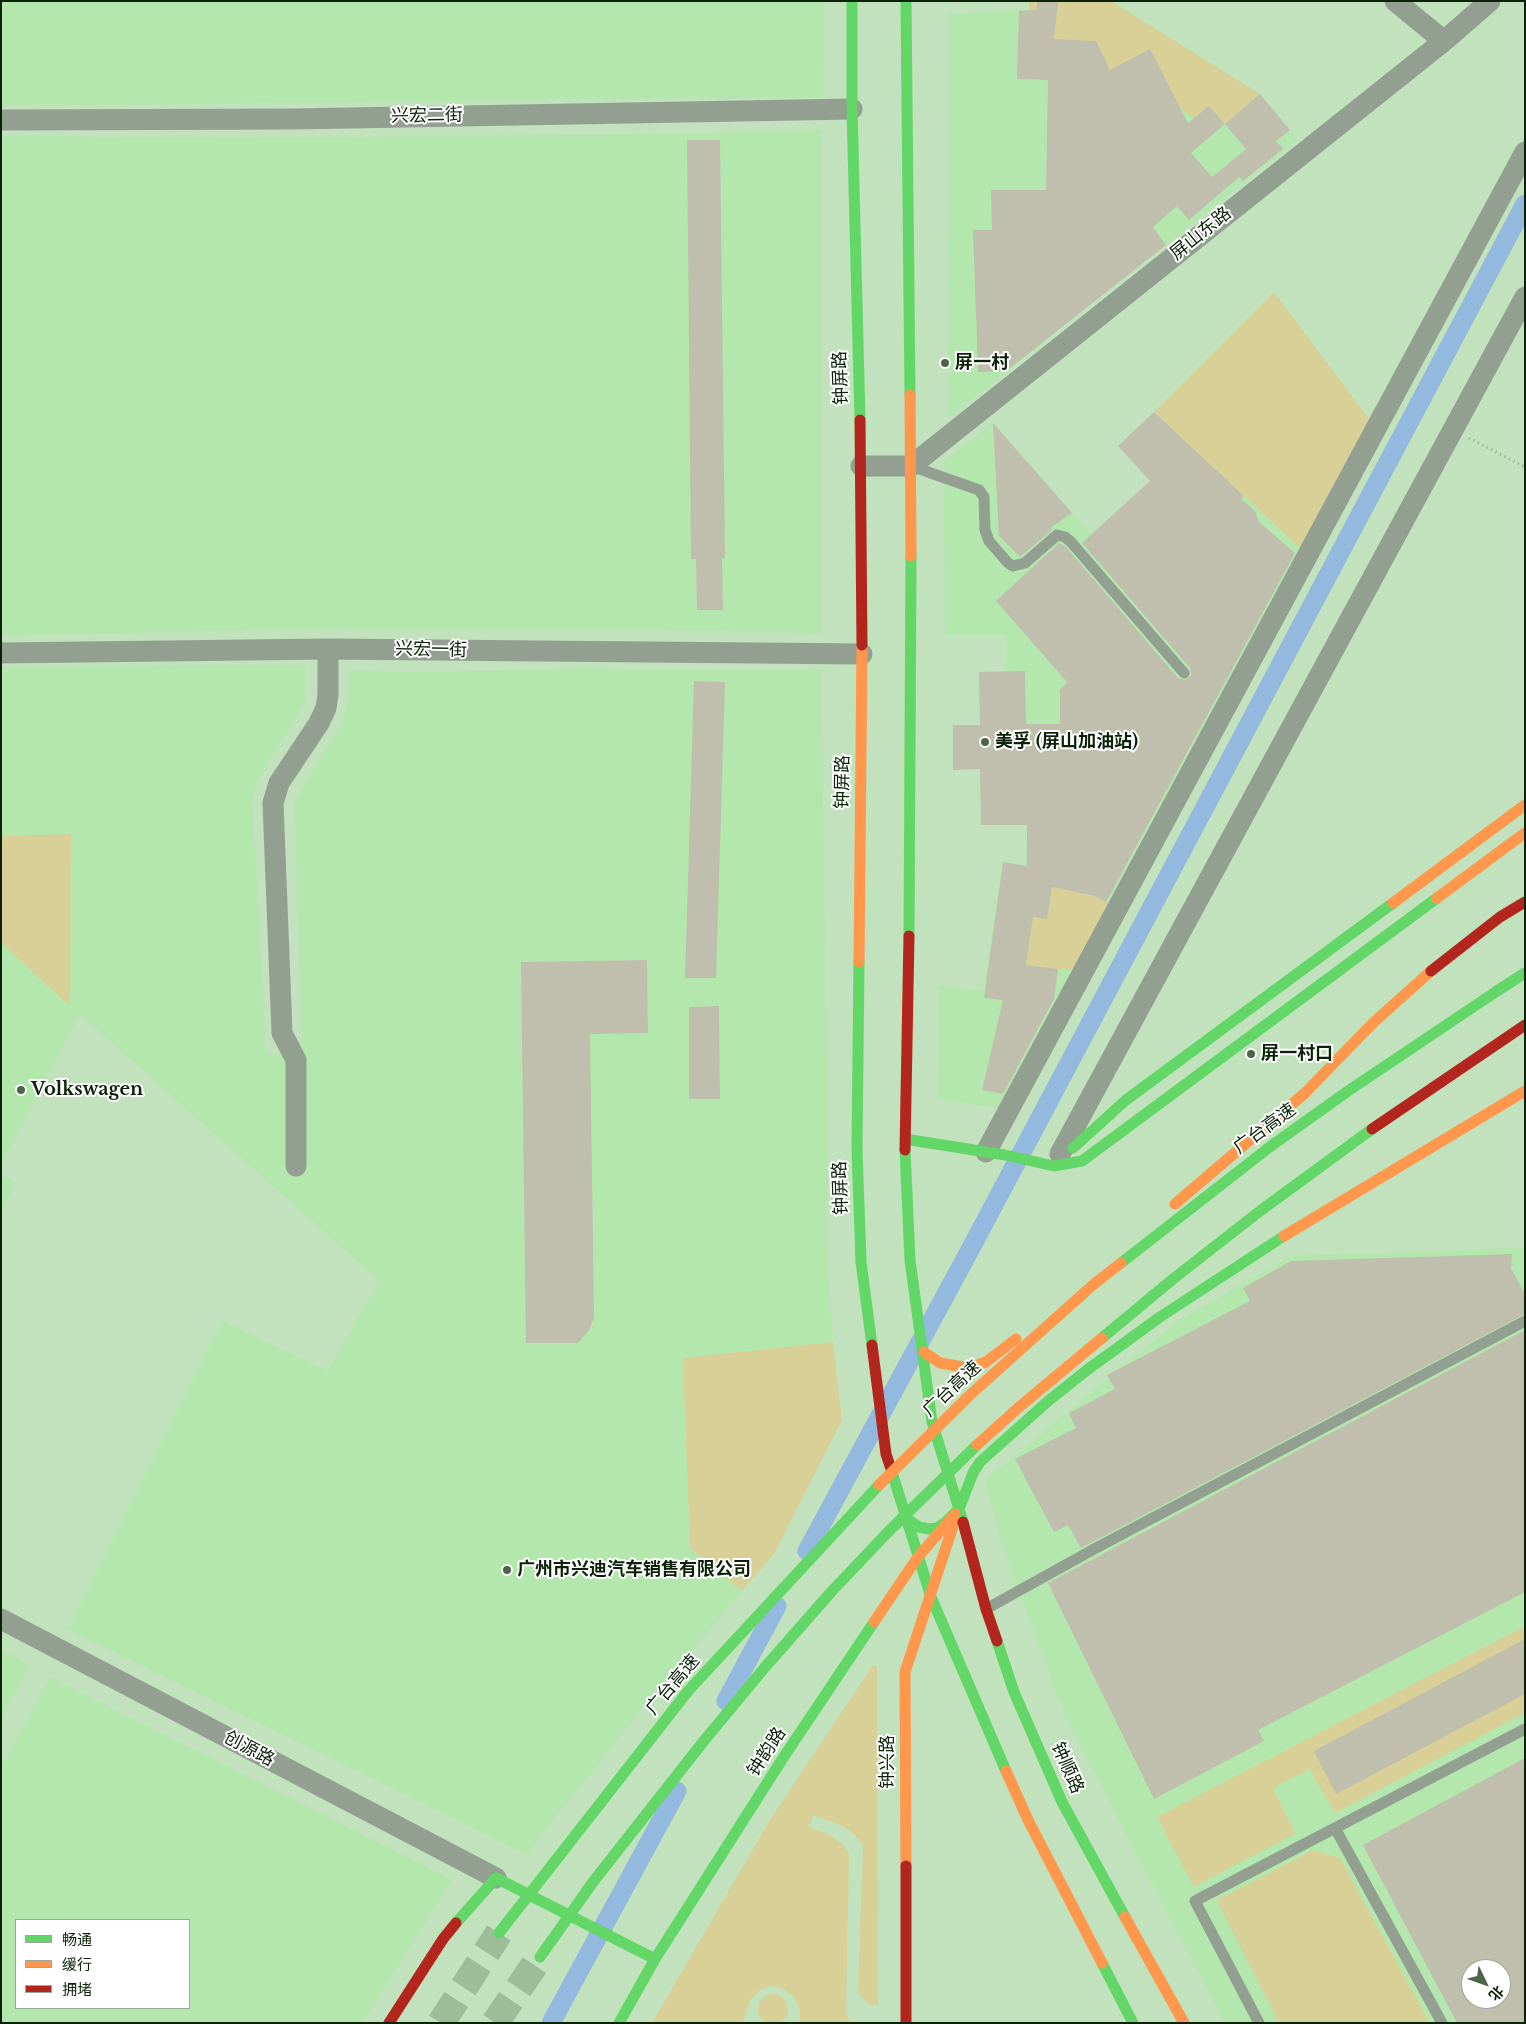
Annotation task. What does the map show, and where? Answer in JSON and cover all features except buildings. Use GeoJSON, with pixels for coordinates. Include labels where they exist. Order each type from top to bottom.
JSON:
{"type":"FeatureCollection","features":[{"type":"Feature","properties":{"kind":"main road","name":"钟屏路"},"geometry":{"type":"LineString","coordinates":[[852,1],[852,109],[861,466],[862,654],[857,1149],[862,1262],[886,1454],[918,1557]]}},
{"type":"Feature","properties":{"kind":"main road"},"geometry":{"type":"LineString","coordinates":[[906,1],[911,466],[911,852],[905,1138],[910,1260],[932,1422],[959,1509],[937,1528],[920,1527],[906,1518]]}},
{"type":"Feature","properties":{"kind":"main road"},"geometry":{"type":"LineString","coordinates":[[1054,1166],[1126,1100],[1525,805]]}},
{"type":"Feature","properties":{"kind":"main road"},"geometry":{"type":"LineString","coordinates":[[905,1138],[996,1153],[1054,1166],[1082,1161],[1525,833]]}},
{"type":"Feature","properties":{"kind":"main road"},"geometry":{"type":"LineString","coordinates":[[1170,1208],[1305,1093],[1372,1023],[1417,982],[1500,917],[1525,902]]}},
{"type":"Feature","properties":{"kind":"main road","name":"广台高速"},"geometry":{"type":"LineString","coordinates":[[499,1933],[688,1691],[869,1495],[972,1393],[1094,1284],[1215,1188],[1348,1092],[1525,973]]}},
{"type":"Feature","properties":{"kind":"main road"},"geometry":{"type":"LineString","coordinates":[[540,1957],[599,1874],[703,1742],[766,1666],[888,1531],[979,1443],[1025,1402],[1166,1286],[1260,1212],[1345,1147],[1525,1025]]}},
{"type":"Feature","properties":{"kind":"main road","name":"钟兴路"},"geometry":{"type":"LineString","coordinates":[[906,2023],[905,1672],[959,1509],[973,1473],[980,1462],[1047,1402],[1093,1365],[1160,1317],[1298,1227],[1525,1091]]}},
{"type":"Feature","properties":{"kind":"main road"},"geometry":{"type":"LineString","coordinates":[[924,1352],[940,1363],[953,1367],[969,1368],[986,1362],[1001,1352],[1140,1234]]}},
{"type":"Feature","properties":{"kind":"main road","name":"钟韵路"},"geometry":{"type":"LineString","coordinates":[[618,2023],[655,1959],[783,1758],[918,1557],[959,1509]]}},
{"type":"Feature","properties":{"kind":"main road","name":"钟顺路"},"geometry":{"type":"LineString","coordinates":[[959,1509],[986,1609],[1014,1692],[1062,1802],[1184,2023]]}},
{"type":"Feature","properties":{"kind":"main road"},"geometry":{"type":"LineString","coordinates":[[918,1557],[931,1597],[979,1712],[1028,1820],[1133,2023]]}},
{"type":"Feature","properties":{"kind":"main road"},"geometry":{"type":"LineString","coordinates":[[389,2023],[443,1939],[469,1906],[496,1878],[655,1959]]}},
{"type":"Feature","properties":{"kind":"street"},"geometry":{"type":"LineString","coordinates":[[1395,1],[1444,41]]}},
{"type":"Feature","properties":{"kind":"street","name":"屏山东路"},"geometry":{"type":"LineString","coordinates":[[911,466],[1444,41],[1490,1]]}},
{"type":"Feature","properties":{"kind":"street","name":"兴宏二街"},"geometry":{"type":"LineString","coordinates":[[1,120],[293,119],[852,109]]}},
{"type":"Feature","properties":{"kind":"street"},"geometry":{"type":"LineString","coordinates":[[996,1153],[1525,152]]}},
{"type":"Feature","properties":{"kind":"street"},"geometry":{"type":"LineString","coordinates":[[1054,1166],[1525,297]]}},
{"type":"Feature","properties":{"kind":"street"},"geometry":{"type":"LineString","coordinates":[[861,466],[911,466]]}},
{"type":"Feature","properties":{"kind":"street"},"geometry":{"type":"LineString","coordinates":[[296,1166],[296,1060],[282,1033],[273,803],[279,783],[319,723],[326,708],[328,695],[328,649]]}},
{"type":"Feature","properties":{"kind":"street","name":"兴宏一街"},"geometry":{"type":"LineString","coordinates":[[1,653],[328,649],[862,654]]}},
{"type":"Feature","properties":{"kind":"street","name":"创源路"},"geometry":{"type":"LineString","coordinates":[[1,1619],[496,1878]]}},
{"type":"Feature","properties":{"kind":"lane"},"geometry":{"type":"LineString","coordinates":[[911,466],[978,490],[984,497],[985,530],[989,541],[1008,563],[1013,566],[1026,563],[1058,535],[1065,537],[1184,673]]}},
{"type":"Feature","properties":{"kind":"lane"},"geometry":{"type":"LineString","coordinates":[[986,1609],[1096,1548],[1525,1321]]}},
{"type":"Feature","properties":{"kind":"lane"},"geometry":{"type":"LineString","coordinates":[[1259,2023],[1195,1901],[1525,1729]]}},
{"type":"Feature","properties":{"kind":"lane"},"geometry":{"type":"LineString","coordinates":[[1335,1828],[1442,2023]]}},
{"type":"Feature","properties":{"kind":"path"},"geometry":{"type":"LineString","coordinates":[[1453,429],[1525,467]]}},
{"type":"Feature","properties":{"kind":"shaded area"},"geometry":{"type":"Polygon","coordinates":[[[1,1],[824,1],[823,97],[1,106],[1,1]]]}},
{"type":"Feature","properties":{"kind":"shaded area"},"geometry":{"type":"Polygon","coordinates":[[[1029,1],[1111,1],[1260,94],[1297,140],[950,417],[949,14],[1029,9],[1029,1]]]}},
{"type":"Feature","properties":{"kind":"shaded area"},"geometry":{"type":"Polygon","coordinates":[[[1029,1],[1111,1],[1260,94],[1225,124],[1209,106],[1194,119],[1179,106],[1110,70],[1096,42],[1054,39],[1029,9],[1029,1]]]}},
{"type":"Feature","properties":{"kind":"shaded area"},"geometry":{"type":"Polygon","coordinates":[[[822,130],[822,633],[669,630],[248,630],[1,636],[1,136],[240,138],[664,134],[822,130]]]}},
{"type":"Feature","properties":{"kind":"shaded area"},"geometry":{"type":"Polygon","coordinates":[[[1274,292],[1372,423],[1301,549],[1154,412],[1274,292]]]}},
{"type":"Feature","properties":{"kind":"shaded area"},"geometry":{"type":"Polygon","coordinates":[[[1154,412],[1301,549],[1003,1109],[938,1099],[939,986],[983,991],[1003,862],[1026,866],[1027,825],[1025,671],[1006,671],[1007,635],[945,635],[944,462],[993,423],[1091,534],[1150,481],[1118,446],[1154,412]]]}},
{"type":"Feature","properties":{"kind":"shaded area"},"geometry":{"type":"Polygon","coordinates":[[[306,665],[305,700],[257,780],[252,802],[266,1053],[302,1052],[295,805],[300,791],[341,726],[348,704],[349,671],[437,672],[587,668],[671,670],[821,669],[828,1151],[826,1242],[833,1342],[683,1358],[690,1548],[742,1591],[633,1719],[526,1854],[68,1629],[222,1321],[327,1371],[380,1281],[80,1014],[1,1165],[1,943],[71,834],[1,836],[1,667],[306,665]]]}},
{"type":"Feature","properties":{"kind":"shaded area"},"geometry":{"type":"Polygon","coordinates":[[[71,834],[70,1006],[1,943],[1,836],[71,834]]]}},
{"type":"Feature","properties":{"kind":"shaded area"},"geometry":{"type":"Polygon","coordinates":[[[1052,887],[1095,896],[1112,905],[1076,971],[1026,965],[1033,917],[1047,919],[1052,887]]]}},
{"type":"Feature","properties":{"kind":"shaded area"},"geometry":{"type":"Polygon","coordinates":[[[1,1175],[16,1183],[1,1213],[1,1175]]]}},
{"type":"Feature","properties":{"kind":"shaded area"},"geometry":{"type":"Polygon","coordinates":[[[1525,1248],[1525,2023],[1225,2023],[1065,1716],[1003,1546],[986,1480],[1177,1322],[1291,1256],[1525,1248]]]}},
{"type":"Feature","properties":{"kind":"shaded area"},"geometry":{"type":"Polygon","coordinates":[[[833,1342],[842,1420],[774,1554],[742,1591],[690,1548],[683,1358],[833,1342]]]}},
{"type":"Feature","properties":{"kind":"shaded area"},"geometry":{"type":"Polygon","coordinates":[[[1525,1626],[1525,1713],[1335,1813],[1310,1769],[1273,1788],[1296,1833],[1194,1887],[1157,1817],[1525,1626]]]}},
{"type":"Feature","properties":{"kind":"shaded area"},"geometry":{"type":"Polygon","coordinates":[[[1,1650],[30,1665],[1,1718],[1,1650]]]}},
{"type":"Feature","properties":{"kind":"shaded area"},"geometry":{"type":"Polygon","coordinates":[[[873,1665],[877,1666],[878,2006],[869,2004],[858,1992],[863,1845],[854,1834],[841,1825],[813,1815],[809,1827],[828,1834],[843,1844],[849,1854],[846,2014],[851,2023],[800,2023],[800,2011],[792,1995],[781,1988],[770,1986],[760,1990],[751,1999],[743,2023],[652,2023],[767,1825],[873,1665]]]}},
{"type":"Feature","properties":{"kind":"shaded area"},"geometry":{"type":"Polygon","coordinates":[[[50,1677],[452,1880],[362,2023],[1,2023],[1,1767],[50,1677]]]}},
{"type":"Feature","properties":{"kind":"shaded area"},"geometry":{"type":"Polygon","coordinates":[[[1313,1850],[1340,1858],[1430,2023],[1279,2023],[1217,1900],[1313,1850]]]}},
{"type":"Feature","properties":{"kind":"shaded area"},"geometry":{"type":"Polygon","coordinates":[[[773,1994],[784,1998],[788,2009],[784,2020],[773,2024],[762,2020],[758,2009],[762,1998],[773,1994]]]}},
{"type":"Feature","properties":{"kind":"waterway"},"geometry":{"type":"LineString","coordinates":[[807,1551],[971,1248],[1525,204]]}},
{"type":"Feature","properties":{"kind":"waterway"},"geometry":{"type":"LineString","coordinates":[[726,1701],[777,1606]]}},
{"type":"Feature","properties":{"kind":"waterway"},"geometry":{"type":"LineString","coordinates":[[551,2023],[677,1791]]}},
{"type":"Feature","properties":{"kind":"tunnel"},"geometry":{"type":"LineString","coordinates":[[441,2023],[499,1933]]}},
{"type":"Feature","properties":{"kind":"tunnel"},"geometry":{"type":"LineString","coordinates":[[495,2023],[540,1957]]}},
{"type":"Feature","properties":{"kind":"traffic: fast"},"geometry":{"type":"LineString","coordinates":[[852,1],[852,109],[860,420]]}},
{"type":"Feature","properties":{"kind":"traffic: fast"},"geometry":{"type":"LineString","coordinates":[[906,1],[910,395]]}},
{"type":"Feature","properties":{"kind":"traffic: fast"},"geometry":{"type":"LineString","coordinates":[[909,936],[911,556]]}},
{"type":"Feature","properties":{"kind":"traffic: fast"},"geometry":{"type":"LineString","coordinates":[[905,1139],[1005,1155],[1054,1166],[1082,1161],[1437,898]]}},
{"type":"Feature","properties":{"kind":"traffic: fast"},"geometry":{"type":"LineString","coordinates":[[1073,1148],[1126,1100],[1393,903]]}},
{"type":"Feature","properties":{"kind":"traffic: fast"},"geometry":{"type":"LineString","coordinates":[[859,962],[857,1149],[861,1262],[872,1345]]}},
{"type":"Feature","properties":{"kind":"traffic: fast"},"geometry":{"type":"LineString","coordinates":[[1497,991],[1525,973]]}},
{"type":"Feature","properties":{"kind":"traffic: fast"},"geometry":{"type":"LineString","coordinates":[[1121,1263],[1271,1146],[1348,1091],[1497,991]]}},
{"type":"Feature","properties":{"kind":"traffic: fast"},"geometry":{"type":"LineString","coordinates":[[1102,1338],[1173,1279],[1260,1211],[1372,1129]]}},
{"type":"Feature","properties":{"kind":"traffic: fast"},"geometry":{"type":"LineString","coordinates":[[905,1150],[910,1260],[932,1422],[963,1522]]}},
{"type":"Feature","properties":{"kind":"traffic: fast"},"geometry":{"type":"LineString","coordinates":[[906,1518],[919,1527],[929,1529],[937,1528],[945,1523],[959,1509],[973,1473],[980,1462],[1047,1402],[1087,1370],[1160,1317],[1284,1236]]}},
{"type":"Feature","properties":{"kind":"traffic: fast"},"geometry":{"type":"LineString","coordinates":[[540,1957],[593,1882],[703,1742],[766,1666],[832,1591],[889,1531],[977,1445]]}},
{"type":"Feature","properties":{"kind":"traffic: fast"},"geometry":{"type":"LineString","coordinates":[[890,1466],[931,1597],[1006,1771]]}},
{"type":"Feature","properties":{"kind":"traffic: fast"},"geometry":{"type":"LineString","coordinates":[[499,1933],[688,1691],[879,1485]]}},
{"type":"Feature","properties":{"kind":"traffic: fast"},"geometry":{"type":"LineString","coordinates":[[619,2023],[655,1959],[783,1758],[874,1622]]}},
{"type":"Feature","properties":{"kind":"traffic: fast"},"geometry":{"type":"LineString","coordinates":[[997,1641],[1014,1692],[1062,1802],[1125,1917]]}},
{"type":"Feature","properties":{"kind":"traffic: fast"},"geometry":{"type":"LineString","coordinates":[[456,1923],[496,1878],[655,1959]]}},
{"type":"Feature","properties":{"kind":"traffic: fast"},"geometry":{"type":"LineString","coordinates":[[1102,1963],[1133,2023]]}},
{"type":"Feature","properties":{"kind":"traffic: slow"},"geometry":{"type":"LineString","coordinates":[[910,395],[911,556]]}},
{"type":"Feature","properties":{"kind":"traffic: slow"},"geometry":{"type":"LineString","coordinates":[[859,962],[862,645]]}},
{"type":"Feature","properties":{"kind":"traffic: slow"},"geometry":{"type":"LineString","coordinates":[[1393,903],[1525,805]]}},
{"type":"Feature","properties":{"kind":"traffic: slow"},"geometry":{"type":"LineString","coordinates":[[1437,898],[1525,833]]}},
{"type":"Feature","properties":{"kind":"traffic: slow"},"geometry":{"type":"LineString","coordinates":[[1175,1204],[1305,1093],[1373,1023],[1431,971]]}},
{"type":"Feature","properties":{"kind":"traffic: slow"},"geometry":{"type":"LineString","coordinates":[[1284,1236],[1525,1091]]}},
{"type":"Feature","properties":{"kind":"traffic: slow"},"geometry":{"type":"LineString","coordinates":[[879,1485],[972,1393],[1094,1284],[1121,1263]]}},
{"type":"Feature","properties":{"kind":"traffic: slow"},"geometry":{"type":"LineString","coordinates":[[977,1445],[1102,1338]]}},
{"type":"Feature","properties":{"kind":"traffic: slow"},"geometry":{"type":"LineString","coordinates":[[924,1352],[940,1363],[969,1368],[986,1362],[1016,1339]]}},
{"type":"Feature","properties":{"kind":"traffic: slow"},"geometry":{"type":"LineString","coordinates":[[874,1622],[918,1557],[955,1514]]}},
{"type":"Feature","properties":{"kind":"traffic: slow"},"geometry":{"type":"LineString","coordinates":[[906,1866],[905,1672],[955,1520]]}},
{"type":"Feature","properties":{"kind":"traffic: slow"},"geometry":{"type":"LineString","coordinates":[[1006,1771],[1028,1820],[1102,1963]]}},
{"type":"Feature","properties":{"kind":"traffic: slow"},"geometry":{"type":"LineString","coordinates":[[1125,1917],[1184,2023]]}},
{"type":"Feature","properties":{"kind":"traffic: jam"},"geometry":{"type":"LineString","coordinates":[[860,420],[862,645]]}},
{"type":"Feature","properties":{"kind":"traffic: jam"},"geometry":{"type":"LineString","coordinates":[[1431,971],[1500,917],[1525,902]]}},
{"type":"Feature","properties":{"kind":"traffic: jam"},"geometry":{"type":"LineString","coordinates":[[905,1150],[909,936]]}},
{"type":"Feature","properties":{"kind":"traffic: jam"},"geometry":{"type":"LineString","coordinates":[[1372,1129],[1525,1025]]}},
{"type":"Feature","properties":{"kind":"traffic: jam"},"geometry":{"type":"LineString","coordinates":[[872,1345],[886,1454],[890,1466]]}},
{"type":"Feature","properties":{"kind":"traffic: jam"},"geometry":{"type":"LineString","coordinates":[[963,1522],[986,1609],[997,1641]]}},
{"type":"Feature","properties":{"kind":"traffic: jam"},"geometry":{"type":"LineString","coordinates":[[906,1866],[906,2023]]}},
{"type":"Feature","properties":{"kind":"traffic: jam"},"geometry":{"type":"LineString","coordinates":[[389,2023],[443,1939],[456,1923]]}},
{"type":"Feature","properties":{"kind":"place","name":"屏一村"},"geometry":{"type":"Point","coordinates":[945,363]}},
{"type":"Feature","properties":{"kind":"place","name":"美孚 (屏山加油站)"},"geometry":{"type":"Point","coordinates":[985,742]}},
{"type":"Feature","properties":{"kind":"place","name":"屏一村口"},"geometry":{"type":"Point","coordinates":[1251,1054]}},
{"type":"Feature","properties":{"kind":"place","name":"Volkswagen"},"geometry":{"type":"Point","coordinates":[21,1090]}},
{"type":"Feature","properties":{"kind":"place","name":"广州市兴迪汽车销售有限公司"},"geometry":{"type":"Point","coordinates":[507,1570]}}]}
